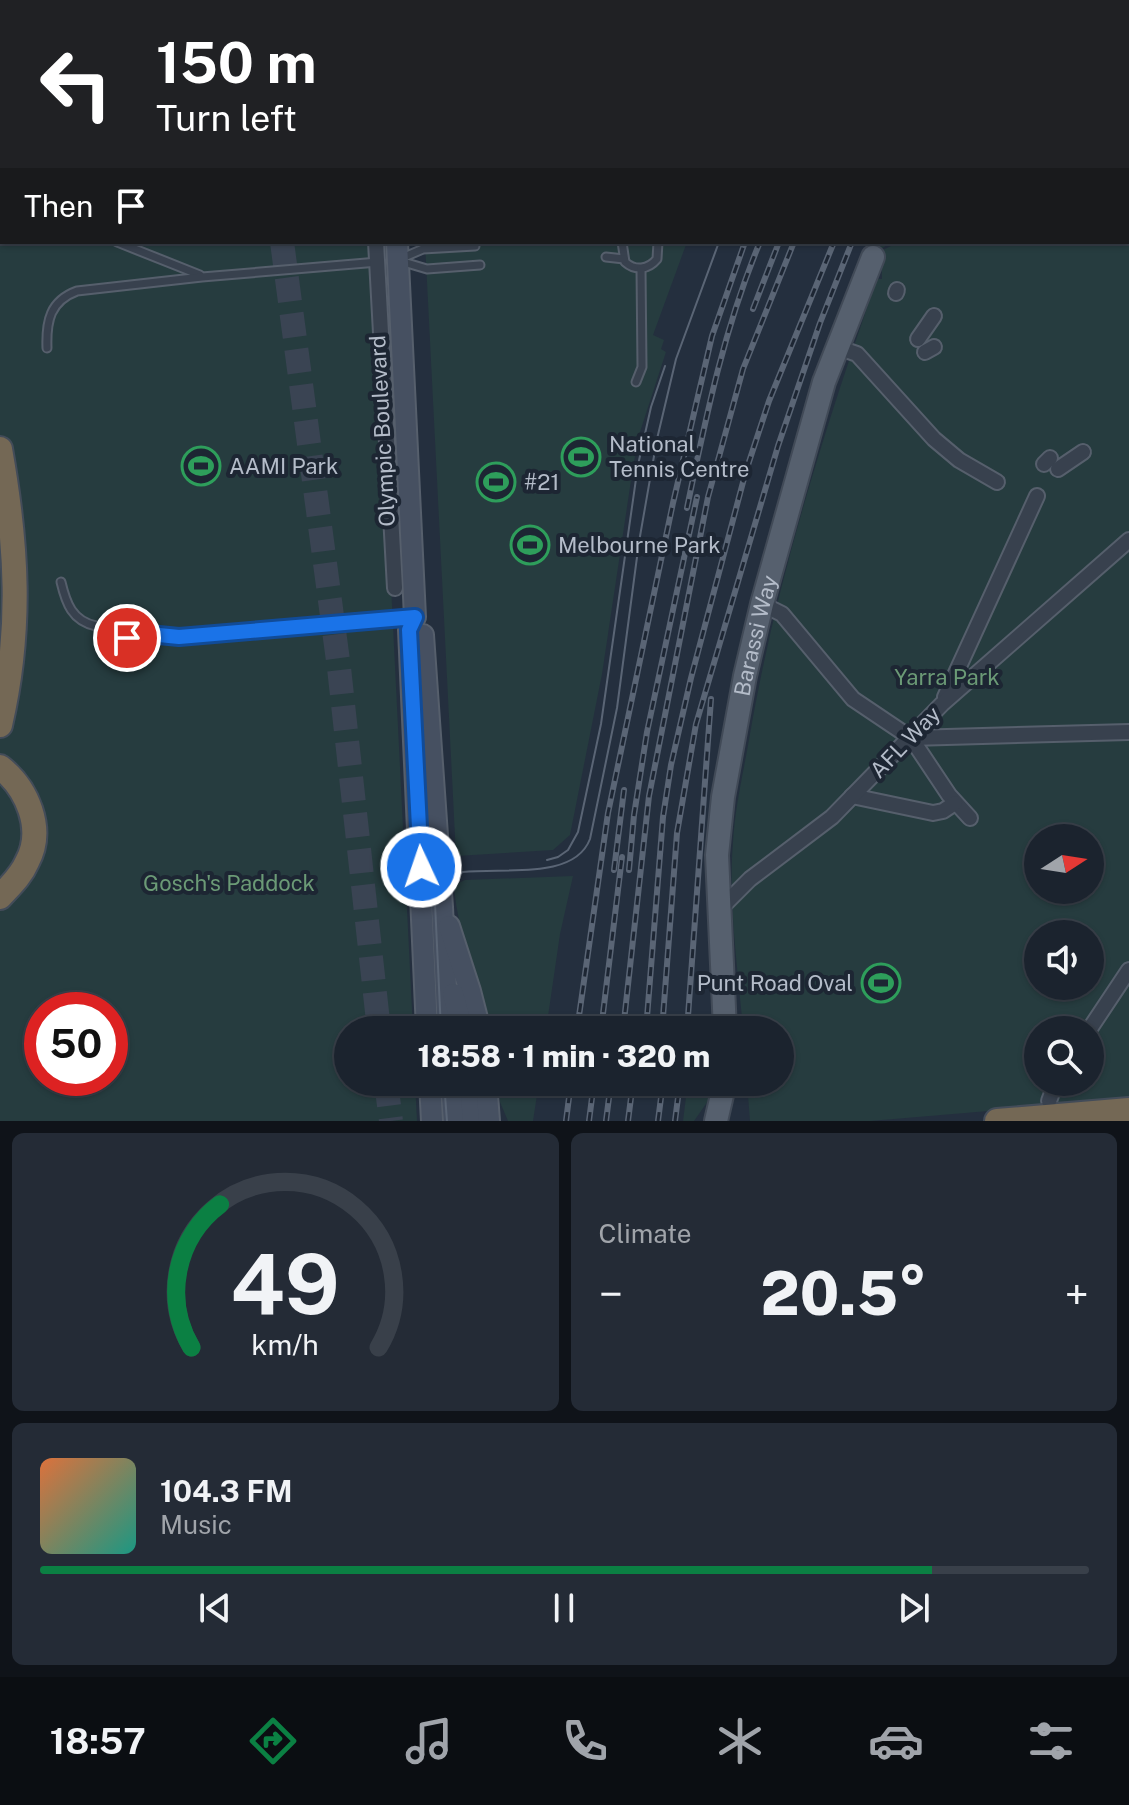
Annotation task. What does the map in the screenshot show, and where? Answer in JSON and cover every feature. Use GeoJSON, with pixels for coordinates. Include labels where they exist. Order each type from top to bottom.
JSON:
{"type":"FeatureCollection","features":[{"type":"Feature","properties":{"kind":"highway"},"geometry":{"type":"LineString","coordinates":[[0,449],[14,537],[16,573],[14,639],[0,725]]}},
{"type":"Feature","properties":{"kind":"highway"},"geometry":{"type":"LineString","coordinates":[[0,767],[23,792],[33,820],[32,852],[21,873],[0,897]]}},
{"type":"Feature","properties":{"kind":"highway"},"geometry":{"type":"LineString","coordinates":[[997,1121],[1048,1113],[1129,1110]]}},
{"type":"Feature","properties":{"kind":"main road","name":"Olympic Boulevard"},"geometry":{"type":"LineString","coordinates":[[391,255],[415,617],[409,630],[426,1016]]}},
{"type":"Feature","properties":{"kind":"main road","name":"Barassi Way"},"geometry":{"type":"LineString","coordinates":[[724,1016],[717,855],[723,797],[745,676],[824,382],[873,257]]}},
{"type":"Feature","properties":{"kind":"main road","name":"Olympic Boulevard"},"geometry":{"type":"LineString","coordinates":[[415,617],[423,629],[447,1016]]}},
{"type":"Feature","properties":{"kind":"main road"},"geometry":{"type":"LineString","coordinates":[[422,895],[459,1016]]}},
{"type":"Feature","properties":{"kind":"main road"},"geometry":{"type":"LineString","coordinates":[[442,907],[476,1016]]}},
{"type":"Feature","properties":{"kind":"main road"},"geometry":{"type":"LineString","coordinates":[[424,970],[432,962],[443,960],[464,971]]}},
{"type":"Feature","properties":{"kind":"main road"},"geometry":{"type":"LineString","coordinates":[[431,1096],[432,1121]]}},
{"type":"Feature","properties":{"kind":"main road"},"geometry":{"type":"LineString","coordinates":[[452,1096],[454,1121]]}},
{"type":"Feature","properties":{"kind":"main road"},"geometry":{"type":"LineString","coordinates":[[471,1096],[473,1121]]}},
{"type":"Feature","properties":{"kind":"main road"},"geometry":{"type":"LineString","coordinates":[[487,1096],[489,1121]]}},
{"type":"Feature","properties":{"kind":"main road"},"geometry":{"type":"LineString","coordinates":[[716,1121],[723,1096]]}},
{"type":"Feature","properties":{"kind":"main road"},"geometry":{"type":"LineString","coordinates":[[729,1096],[732,1121]]}},
{"type":"Feature","properties":{"kind":"street"},"geometry":{"type":"LineString","coordinates":[[391,255],[395,588]]}},
{"type":"Feature","properties":{"kind":"street"},"geometry":{"type":"LineString","coordinates":[[926,346],[934,316]]}},
{"type":"Feature","properties":{"kind":"street"},"geometry":{"type":"LineString","coordinates":[[837,347],[857,354],[934,439],[959,460],[997,482]]}},
{"type":"Feature","properties":{"kind":"street"},"geometry":{"type":"LineString","coordinates":[[1051,464],[1083,452]]}},
{"type":"Feature","properties":{"kind":"street"},"geometry":{"type":"LineString","coordinates":[[942,704],[1039,491]]}},
{"type":"Feature","properties":{"kind":"street","name":"AFL Way"},"geometry":{"type":"LineString","coordinates":[[718,912],[750,879],[818,829],[942,704],[1129,540]]}},
{"type":"Feature","properties":{"kind":"street"},"geometry":{"type":"LineString","coordinates":[[762,604],[782,614],[853,699],[911,738],[955,803],[970,818]]}},
{"type":"Feature","properties":{"kind":"street"},"geometry":{"type":"LineString","coordinates":[[911,738],[1129,732]]}},
{"type":"Feature","properties":{"kind":"street"},"geometry":{"type":"LineString","coordinates":[[852,796],[933,813],[955,803]]}},
{"type":"Feature","properties":{"kind":"street"},"geometry":{"type":"LineString","coordinates":[[1098,1016],[1129,970]]}},
{"type":"Feature","properties":{"kind":"lane"},"geometry":{"type":"LineString","coordinates":[[122,244],[202,277]]}},
{"type":"Feature","properties":{"kind":"lane"},"geometry":{"type":"LineString","coordinates":[[622,244],[624,259],[629,266],[641,269],[657,259],[658,244]]}},
{"type":"Feature","properties":{"kind":"lane"},"geometry":{"type":"LineString","coordinates":[[47,348],[47,329],[52,310],[66,295],[99,288],[423,249],[475,246]]}},
{"type":"Feature","properties":{"kind":"lane"},"geometry":{"type":"LineString","coordinates":[[391,255],[411,266],[427,269],[480,265]]}},
{"type":"Feature","properties":{"kind":"lane"},"geometry":{"type":"LineString","coordinates":[[606,257],[624,259]]}},
{"type":"Feature","properties":{"kind":"lane"},"geometry":{"type":"LineString","coordinates":[[636,382],[642,367],[641,269]]}},
{"type":"Feature","properties":{"kind":"lane"},"geometry":{"type":"LineString","coordinates":[[61,582],[74,614],[96,626]]}},
{"type":"Feature","properties":{"kind":"lane"},"geometry":{"type":"LineString","coordinates":[[127,638],[179,637],[415,617]]}},
{"type":"Feature","properties":{"kind":"green space","name":"Gosch's Paddock"},"geometry":{"type":"Polygon","coordinates":[[[0,244],[374,244],[412,1016],[334,1016],[334,1096],[416,1096],[417,1121],[0,1121],[0,244]]]}},
{"type":"Feature","properties":{"kind":"green space","name":"Melbourne Park"},"geometry":{"type":"Polygon","coordinates":[[[425,244],[686,244],[653,335],[664,340],[661,349],[666,352],[639,435],[602,674],[570,835],[553,850],[456,856],[425,244]]]}},
{"type":"Feature","properties":{"kind":"green space","name":"Yarra Park"},"geometry":{"type":"Polygon","coordinates":[[[889,244],[1129,244],[1129,1099],[870,1121],[750,1121],[748,1096],[794,1096],[794,1016],[742,1016],[732,889],[736,815],[761,676],[788,561],[839,391],[877,279],[882,279],[881,251],[891,246],[889,244]]]}},
{"type":"Feature","properties":{"kind":"green space"},"geometry":{"type":"Polygon","coordinates":[[[573,876],[560,934],[548,1016],[488,1016],[456,904],[454,885],[465,880],[573,876]]]}},
{"type":"Feature","properties":{"kind":"green space"},"geometry":{"type":"Polygon","coordinates":[[[499,1096],[537,1096],[533,1121],[508,1121],[499,1096]]]}},
{"type":"Feature","properties":{"kind":"green space"},"geometry":{"type":"Polygon","coordinates":[[[686,1096],[709,1096],[694,1121],[683,1121],[686,1096]]]}},
{"type":"Feature","properties":{"kind":"tunnel"},"geometry":{"type":"LineString","coordinates":[[282,244],[339,668],[377,1016]]}},
{"type":"Feature","properties":{"kind":"tunnel"},"geometry":{"type":"LineString","coordinates":[[388,1096],[391,1121]]}},
{"type":"Feature","properties":{"kind":"tram line"},"geometry":{"type":"LineString","coordinates":[[440,1016],[435,903],[441,886],[449,878],[463,872],[553,867],[582,852],[590,839],[617,708],[639,542],[657,439],[676,359],[718,244]]}},
{"type":"Feature","properties":{"kind":"tram line"},"geometry":{"type":"LineString","coordinates":[[547,860],[568,850],[578,832],[601,724],[638,465],[651,407],[665,366]]}},
{"type":"Feature","properties":{"kind":"tram line"},"geometry":{"type":"LineString","coordinates":[[445,1096],[447,1121]]}},
{"type":"Feature","properties":{"kind":"railway"},"geometry":{"type":"LineString","coordinates":[[579,1016],[608,813],[673,503],[712,336],[744,244]]}},
{"type":"Feature","properties":{"kind":"railway"},"geometry":{"type":"LineString","coordinates":[[687,508],[726,340],[759,244]]}},
{"type":"Feature","properties":{"kind":"railway"},"geometry":{"type":"LineString","coordinates":[[753,309],[778,244]]}},
{"type":"Feature","properties":{"kind":"railway"},"geometry":{"type":"LineString","coordinates":[[625,1016],[649,796],[708,497],[743,369],[793,244]]}},
{"type":"Feature","properties":{"kind":"railway"},"geometry":{"type":"LineString","coordinates":[[647,1016],[663,817],[671,765],[691,678],[746,471],[769,401],[833,244]]}},
{"type":"Feature","properties":{"kind":"railway"},"geometry":{"type":"LineString","coordinates":[[663,1016],[677,833],[696,724],[778,446],[820,323],[851,244]]}},
{"type":"Feature","properties":{"kind":"railway"},"geometry":{"type":"LineString","coordinates":[[629,870],[647,732],[697,497]]}},
{"type":"Feature","properties":{"kind":"railway"},"geometry":{"type":"LineString","coordinates":[[688,1016],[711,699]]}},
{"type":"Feature","properties":{"kind":"railway"},"geometry":{"type":"LineString","coordinates":[[614,870],[624,790]]}},
{"type":"Feature","properties":{"kind":"railway"},"geometry":{"type":"LineString","coordinates":[[603,1016],[622,857]]}},
{"type":"Feature","properties":{"kind":"railway"},"geometry":{"type":"LineString","coordinates":[[566,1121],[569,1096]]}},
{"type":"Feature","properties":{"kind":"railway"},"geometry":{"type":"LineString","coordinates":[[589,1121],[592,1096]]}},
{"type":"Feature","properties":{"kind":"railway"},"geometry":{"type":"LineString","coordinates":[[606,1121],[609,1096]]}},
{"type":"Feature","properties":{"kind":"railway"},"geometry":{"type":"LineString","coordinates":[[628,1121],[631,1096]]}},
{"type":"Feature","properties":{"kind":"railway"},"geometry":{"type":"LineString","coordinates":[[658,1121],[661,1096]]}},
{"type":"Feature","properties":{"kind":"railway"},"geometry":{"type":"LineString","coordinates":[[675,1121],[678,1096]]}},
{"type":"Feature","properties":{"kind":"place","name":"National Tennis Centre"},"geometry":{"type":"Point","coordinates":[581,457]}},
{"type":"Feature","properties":{"kind":"place","name":"AAMI Park"},"geometry":{"type":"Point","coordinates":[201,466]}},
{"type":"Feature","properties":{"kind":"place","name":"#21"},"geometry":{"type":"Point","coordinates":[496,482]}},
{"type":"Feature","properties":{"kind":"place","name":"Melbourne Park"},"geometry":{"type":"Point","coordinates":[530,545]}},
{"type":"Feature","properties":{"kind":"place","name":"Punt Road Oval"},"geometry":{"type":"Point","coordinates":[881,983]}},
{"type":"Feature","properties":{"kind":"route"},"geometry":{"type":"LineString","coordinates":[[127,638],[179,637],[415,617],[409,630],[421,867]]}}]}
